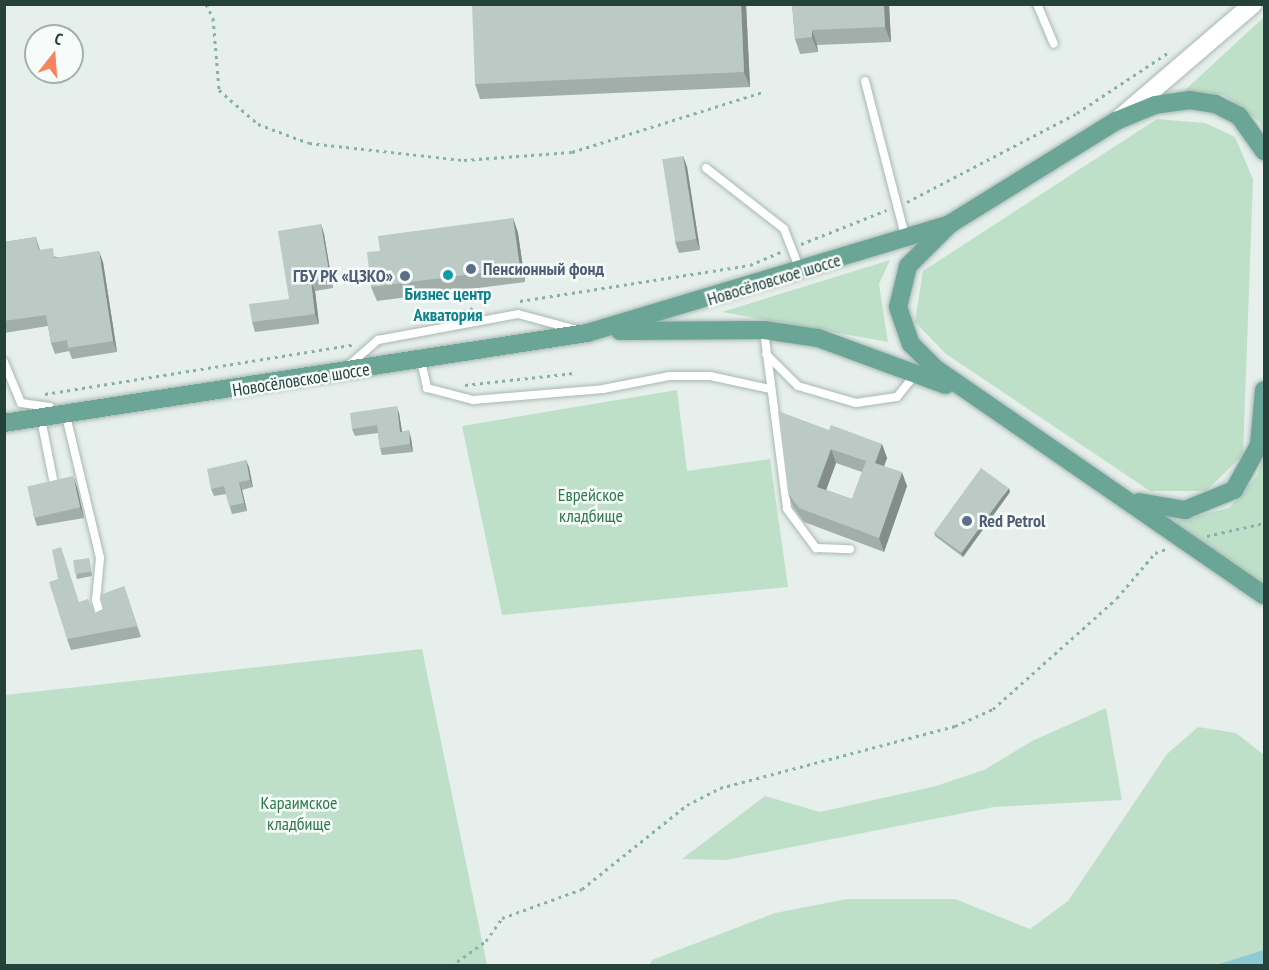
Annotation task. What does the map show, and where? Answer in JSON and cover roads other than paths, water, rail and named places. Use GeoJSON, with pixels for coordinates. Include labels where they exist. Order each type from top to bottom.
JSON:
{"type":"FeatureCollection","features":[{"type":"Feature","properties":{"kind":"main road"},"geometry":{"type":"LineString","coordinates":[[1253,4],[1116,121],[950,224],[908,266],[898,307],[902,326],[936,369],[1264,595]]}},
{"type":"Feature","properties":{"kind":"main road"},"geometry":{"type":"LineString","coordinates":[[1116,121],[1155,105],[1190,100],[1215,104],[1239,116],[1264,151]]}},
{"type":"Feature","properties":{"kind":"main road","name":"Новосёловское шоссе"},"geometry":{"type":"LineString","coordinates":[[4,423],[66,416],[339,374],[592,332],[801,273],[950,224]]}},
{"type":"Feature","properties":{"kind":"main road","name":"Новосёловское шоссе"},"geometry":{"type":"LineString","coordinates":[[592,332],[764,330],[818,339],[918,372],[993,410]]}},
{"type":"Feature","properties":{"kind":"main road"},"geometry":{"type":"LineString","coordinates":[[1097,481],[1142,504],[1167,509],[1185,510],[1220,500],[1253,462],[1264,390]]}},
{"type":"Feature","properties":{"kind":"lane"},"geometry":{"type":"LineString","coordinates":[[1037,4],[1054,44]]}},
{"type":"Feature","properties":{"kind":"lane"},"geometry":{"type":"LineString","coordinates":[[865,81],[906,238]]}},
{"type":"Feature","properties":{"kind":"lane"},"geometry":{"type":"LineString","coordinates":[[706,168],[784,229],[801,273]]}},
{"type":"Feature","properties":{"kind":"lane"},"geometry":{"type":"LineString","coordinates":[[339,374],[378,340],[518,314],[592,332]]}},
{"type":"Feature","properties":{"kind":"lane"},"geometry":{"type":"LineString","coordinates":[[764,330],[787,509],[816,548],[849,549]]}},
{"type":"Feature","properties":{"kind":"lane"},"geometry":{"type":"LineString","coordinates":[[766,354],[798,386],[856,403],[897,397],[918,372]]}},
{"type":"Feature","properties":{"kind":"lane"},"geometry":{"type":"LineString","coordinates":[[420,361],[427,388],[472,400],[603,389],[669,376],[710,376],[770,389]]}},
{"type":"Feature","properties":{"kind":"lane"},"geometry":{"type":"LineString","coordinates":[[4,362],[18,398],[28,407],[93,411]]}},
{"type":"Feature","properties":{"kind":"lane"},"geometry":{"type":"LineString","coordinates":[[66,416],[100,558],[96,600],[101,619]]}},
{"type":"Feature","properties":{"kind":"lane"},"geometry":{"type":"LineString","coordinates":[[41,419],[53,478]]}},
{"type":"Feature","properties":{"kind":"water"},"geometry":{"type":"Polygon","coordinates":[[[1264,950],[1264,965],[1216,965],[1264,950]]]}},
{"type":"Feature","properties":{"kind":"place","name":"Пенсионный фонд"},"geometry":{"type":"Point","coordinates":[471,269]}},
{"type":"Feature","properties":{"kind":"place","name":"Бизнес центр Акватория"},"geometry":{"type":"Point","coordinates":[448,275]}},
{"type":"Feature","properties":{"kind":"place","name":"ГБУ РК «ЦЗКО»"},"geometry":{"type":"Point","coordinates":[405,276]}},
{"type":"Feature","properties":{"kind":"place","name":"Red Petrol"},"geometry":{"type":"Point","coordinates":[967,521]}},
{"type":"Feature","properties":{"kind":"park label","name":"Еврейское кладбище"},"geometry":{"type":"Point","coordinates":[591,506]}},
{"type":"Feature","properties":{"kind":"park label","name":"Караимское кладбище"},"geometry":{"type":"Point","coordinates":[299,814]}}]}
